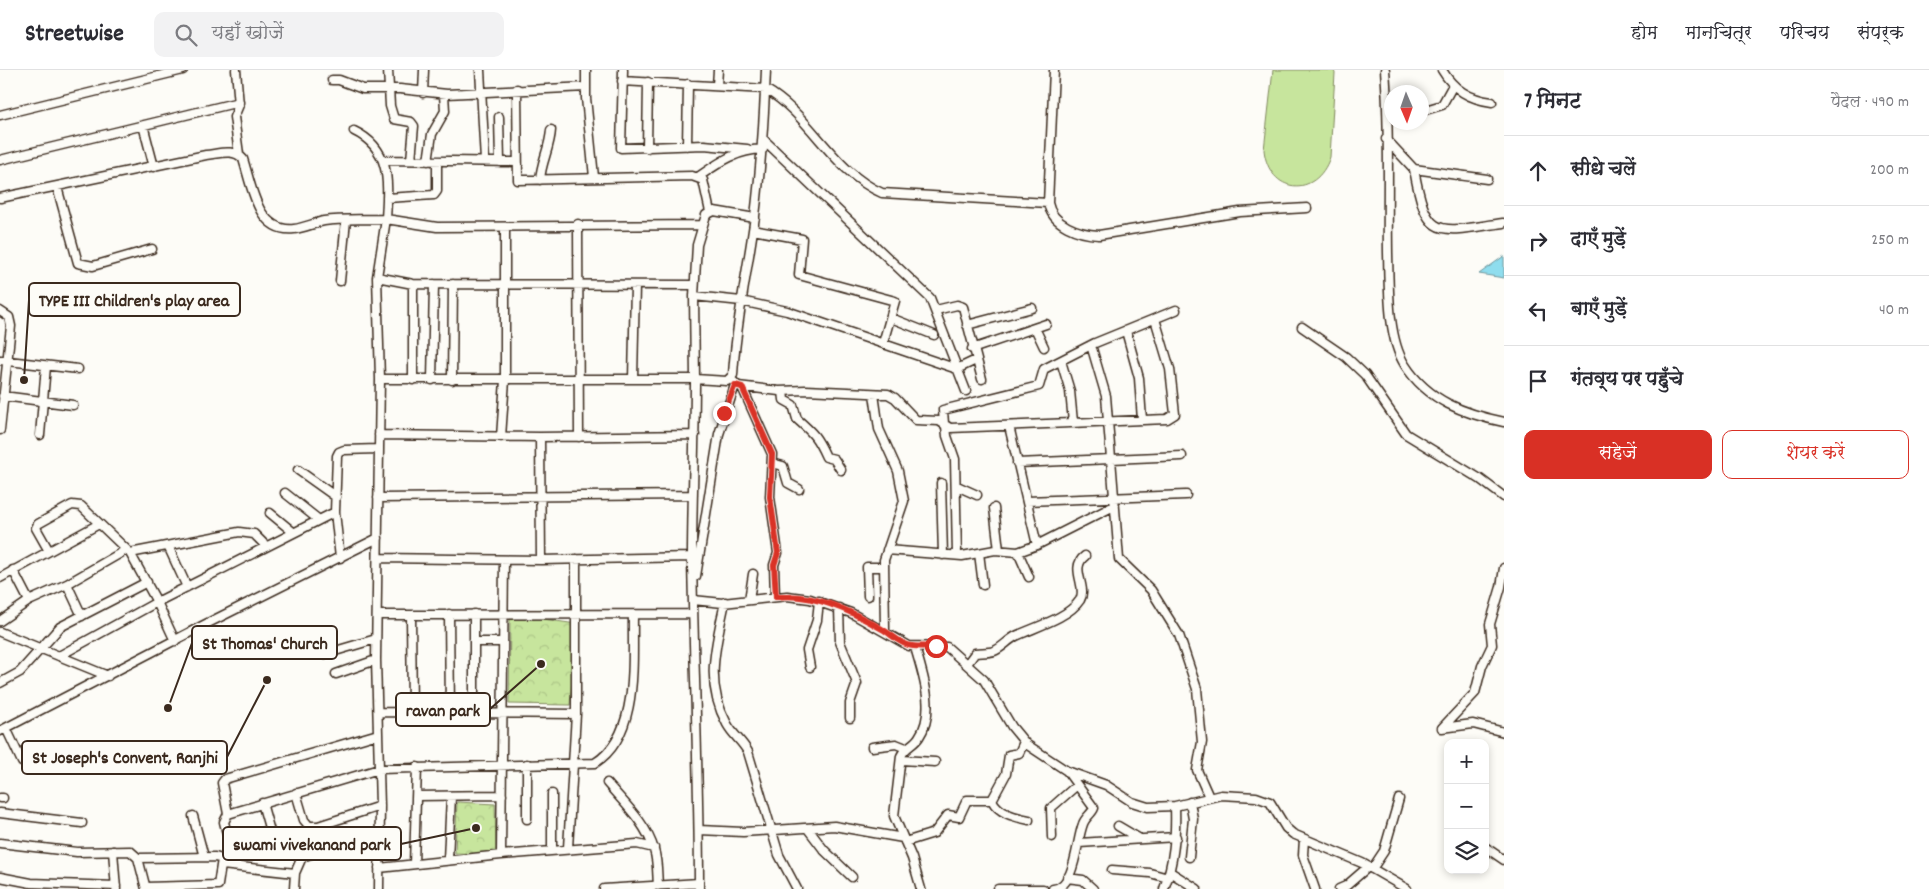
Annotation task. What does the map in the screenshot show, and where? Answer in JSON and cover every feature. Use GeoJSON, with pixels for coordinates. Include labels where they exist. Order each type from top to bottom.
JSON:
{"type":"FeatureCollection","features":[{"type":"Feature","properties":{"kind":"street"},"geometry":{"type":"LineString","coordinates":[[0,116],[183,70]]}},
{"type":"Feature","properties":{"kind":"street"},"geometry":{"type":"LineString","coordinates":[[236,70],[239,102],[234,117],[239,154],[265,218],[275,228],[293,229],[323,221],[386,219],[437,227],[578,224],[703,225]]}},
{"type":"Feature","properties":{"kind":"street"},"geometry":{"type":"LineString","coordinates":[[388,70],[388,89],[394,119],[411,122],[414,126],[411,160]]}},
{"type":"Feature","properties":{"kind":"street"},"geometry":{"type":"LineString","coordinates":[[423,93],[424,70]]}},
{"type":"Feature","properties":{"kind":"street"},"geometry":{"type":"LineString","coordinates":[[480,70],[485,161]]}},
{"type":"Feature","properties":{"kind":"street"},"geometry":{"type":"LineString","coordinates":[[586,70],[594,177]]}},
{"type":"Feature","properties":{"kind":"street"},"geometry":{"type":"LineString","coordinates":[[623,70],[621,148],[704,145],[763,149]]}},
{"type":"Feature","properties":{"kind":"street"},"geometry":{"type":"LineString","coordinates":[[717,85],[718,70]]}},
{"type":"Feature","properties":{"kind":"street"},"geometry":{"type":"LineString","coordinates":[[693,585],[701,556],[719,434],[736,384],[741,301],[755,218],[763,149],[766,70]]}},
{"type":"Feature","properties":{"kind":"street"},"geometry":{"type":"LineString","coordinates":[[1054,70],[1048,203],[1052,216],[1076,232],[1099,235],[1240,212],[1307,208]]}},
{"type":"Feature","properties":{"kind":"street"},"geometry":{"type":"LineString","coordinates":[[1385,70],[1386,85]]}},
{"type":"Feature","properties":{"kind":"street"},"geometry":{"type":"LineString","coordinates":[[1442,70],[1453,85],[1467,97],[1492,102]]}},
{"type":"Feature","properties":{"kind":"street"},"geometry":{"type":"LineString","coordinates":[[332,80],[339,80],[363,88],[444,94],[586,87]]}},
{"type":"Feature","properties":{"kind":"street"},"geometry":{"type":"LineString","coordinates":[[622,81],[765,89],[784,101],[854,175],[870,188],[882,193],[1048,203]]}},
{"type":"Feature","properties":{"kind":"street"},"geometry":{"type":"LineString","coordinates":[[647,148],[648,82]]}},
{"type":"Feature","properties":{"kind":"street"},"geometry":{"type":"LineString","coordinates":[[688,84],[688,146]]}},
{"type":"Feature","properties":{"kind":"street"},"geometry":{"type":"LineString","coordinates":[[1429,109],[1442,104],[1453,85]]}},
{"type":"Feature","properties":{"kind":"street"},"geometry":{"type":"LineString","coordinates":[[517,90],[516,162],[518,180],[594,177],[698,177],[730,156],[747,149]]}},
{"type":"Feature","properties":{"kind":"street"},"geometry":{"type":"LineString","coordinates":[[428,160],[432,134],[445,110],[444,94]]}},
{"type":"Feature","properties":{"kind":"street"},"geometry":{"type":"LineString","coordinates":[[0,160],[239,102]]}},
{"type":"Feature","properties":{"kind":"street"},"geometry":{"type":"LineString","coordinates":[[500,117],[500,162]]}},
{"type":"Feature","properties":{"kind":"street"},"geometry":{"type":"LineString","coordinates":[[144,125],[154,166]]}},
{"type":"Feature","properties":{"kind":"street"},"geometry":{"type":"LineString","coordinates":[[540,180],[542,163],[550,143],[551,130]]}},
{"type":"Feature","properties":{"kind":"street"},"geometry":{"type":"LineString","coordinates":[[1387,130],[1390,297],[1394,330],[1400,356],[1410,372],[1450,406],[1472,415],[1504,422]]}},
{"type":"Feature","properties":{"kind":"street"},"geometry":{"type":"LineString","coordinates":[[354,131],[368,138],[379,149],[383,160],[387,198],[386,219],[377,277],[380,379],[376,639],[380,806],[378,889]]}},
{"type":"Feature","properties":{"kind":"street"},"geometry":{"type":"LineString","coordinates":[[763,139],[930,298],[966,391]]}},
{"type":"Feature","properties":{"kind":"street"},"geometry":{"type":"LineString","coordinates":[[1386,139],[1414,170],[1424,210],[1431,223],[1438,228],[1456,229],[1503,223]]}},
{"type":"Feature","properties":{"kind":"street"},"geometry":{"type":"LineString","coordinates":[[0,198],[206,155],[232,152],[239,154]]}},
{"type":"Feature","properties":{"kind":"street"},"geometry":{"type":"LineString","coordinates":[[383,160],[516,162]]}},
{"type":"Feature","properties":{"kind":"street"},"geometry":{"type":"LineString","coordinates":[[387,198],[434,195],[437,191],[437,161]]}},
{"type":"Feature","properties":{"kind":"street"},"geometry":{"type":"LineString","coordinates":[[1414,170],[1487,179]]}},
{"type":"Feature","properties":{"kind":"street"},"geometry":{"type":"LineString","coordinates":[[604,889],[699,886],[692,557],[695,435],[694,285],[697,245],[703,225],[710,212],[705,186],[698,177]]}},
{"type":"Feature","properties":{"kind":"street"},"geometry":{"type":"LineString","coordinates":[[57,187],[78,264],[93,266],[152,250]]}},
{"type":"Feature","properties":{"kind":"street"},"geometry":{"type":"LineString","coordinates":[[710,212],[755,218]]}},
{"type":"Feature","properties":{"kind":"street"},"geometry":{"type":"LineString","coordinates":[[340,281],[346,220]]}},
{"type":"Feature","properties":{"kind":"street"},"geometry":{"type":"LineString","coordinates":[[578,224],[579,437]]}},
{"type":"Feature","properties":{"kind":"street"},"geometry":{"type":"LineString","coordinates":[[502,437],[505,227]]}},
{"type":"Feature","properties":{"kind":"street"},"geometry":{"type":"LineString","coordinates":[[753,230],[800,238],[803,242],[799,275],[894,300],[896,303],[883,343]]}},
{"type":"Feature","properties":{"kind":"street"},"geometry":{"type":"LineString","coordinates":[[377,277],[413,284],[694,285]]}},
{"type":"Feature","properties":{"kind":"street"},"geometry":{"type":"LineString","coordinates":[[413,284],[413,380]]}},
{"type":"Feature","properties":{"kind":"street"},"geometry":{"type":"LineString","coordinates":[[432,380],[434,284]]}},
{"type":"Feature","properties":{"kind":"street"},"geometry":{"type":"LineString","coordinates":[[452,380],[453,284]]}},
{"type":"Feature","properties":{"kind":"street"},"geometry":{"type":"LineString","coordinates":[[633,379],[635,285]]}},
{"type":"Feature","properties":{"kind":"street"},"geometry":{"type":"LineString","coordinates":[[694,296],[741,301],[787,311],[957,368],[976,360]]}},
{"type":"Feature","properties":{"kind":"street"},"geometry":{"type":"LineString","coordinates":[[936,310],[960,305],[965,311],[972,349],[982,379]]}},
{"type":"Feature","properties":{"kind":"street"},"geometry":{"type":"LineString","coordinates":[[967,325],[1032,308]]}},
{"type":"Feature","properties":{"kind":"street"},"geometry":{"type":"LineString","coordinates":[[957,556],[955,459],[947,436],[943,410],[1039,386],[1042,371],[1092,345],[1176,310]]}},
{"type":"Feature","properties":{"kind":"street"},"geometry":{"type":"LineString","coordinates":[[0,311],[11,320],[4,360],[0,430]]}},
{"type":"Feature","properties":{"kind":"street"},"geometry":{"type":"LineString","coordinates":[[891,318],[934,335]]}},
{"type":"Feature","properties":{"kind":"street"},"geometry":{"type":"LineString","coordinates":[[380,379],[695,379],[727,381],[783,391],[816,390],[893,396],[916,420],[939,421],[953,428],[1167,419],[1175,414],[1170,369],[1154,319]]}},
{"type":"Feature","properties":{"kind":"street"},"geometry":{"type":"LineString","coordinates":[[972,349],[1046,324]]}},
{"type":"Feature","properties":{"kind":"street"},"geometry":{"type":"LineString","coordinates":[[1302,327],[1346,357],[1365,375],[1406,434],[1480,479],[1504,497]]}},
{"type":"Feature","properties":{"kind":"street"},"geometry":{"type":"LineString","coordinates":[[1035,328],[1044,347]]}},
{"type":"Feature","properties":{"kind":"street"},"geometry":{"type":"LineString","coordinates":[[1126,331],[1139,378],[1142,420]]}},
{"type":"Feature","properties":{"kind":"street"},"geometry":{"type":"LineString","coordinates":[[1092,345],[1104,384],[1119,559],[1151,590],[1179,635],[1197,689],[1202,742],[1197,770],[1209,797]]}},
{"type":"Feature","properties":{"kind":"street"},"geometry":{"type":"LineString","coordinates":[[4,360],[78,369]]}},
{"type":"Feature","properties":{"kind":"street"},"geometry":{"type":"LineString","coordinates":[[1061,361],[1070,390],[1073,422]]}},
{"type":"Feature","properties":{"kind":"street"},"geometry":{"type":"LineString","coordinates":[[40,435],[46,366]]}},
{"type":"Feature","properties":{"kind":"street"},"geometry":{"type":"LineString","coordinates":[[736,384],[770,448],[772,463],[770,497],[778,553],[774,565],[776,597]]}},
{"type":"Feature","properties":{"kind":"street"},"geometry":{"type":"LineString","coordinates":[[783,391],[784,400],[793,404],[796,419],[808,427],[818,439],[826,457],[834,459],[841,470]]}},
{"type":"Feature","properties":{"kind":"street"},"geometry":{"type":"LineString","coordinates":[[874,394],[879,429],[898,471],[904,497],[902,510],[887,550],[883,567],[885,630]]}},
{"type":"Feature","properties":{"kind":"street"},"geometry":{"type":"LineString","coordinates":[[3,396],[73,405]]}},
{"type":"Feature","properties":{"kind":"street"},"geometry":{"type":"LineString","coordinates":[[1008,426],[1037,545]]}},
{"type":"Feature","properties":{"kind":"street"},"geometry":{"type":"LineString","coordinates":[[379,435],[502,437],[695,435]]}},
{"type":"Feature","properties":{"kind":"street"},"geometry":{"type":"LineString","coordinates":[[540,437],[540,560]]}},
{"type":"Feature","properties":{"kind":"street"},"geometry":{"type":"LineString","coordinates":[[340,558],[335,512],[339,452],[378,449]]}},
{"type":"Feature","properties":{"kind":"street"},"geometry":{"type":"LineString","coordinates":[[1017,462],[1182,456]]}},
{"type":"Feature","properties":{"kind":"street"},"geometry":{"type":"LineString","coordinates":[[772,463],[783,466],[788,483],[799,489]]}},
{"type":"Feature","properties":{"kind":"street"},"geometry":{"type":"LineString","coordinates":[[298,470],[336,497]]}},
{"type":"Feature","properties":{"kind":"street"},"geometry":{"type":"LineString","coordinates":[[941,482],[943,555]]}},
{"type":"Feature","properties":{"kind":"street"},"geometry":{"type":"LineString","coordinates":[[957,486],[977,495]]}},
{"type":"Feature","properties":{"kind":"street"},"geometry":{"type":"LineString","coordinates":[[284,493],[319,520]]}},
{"type":"Feature","properties":{"kind":"street"},"geometry":{"type":"LineString","coordinates":[[378,498],[540,498],[693,495]]}},
{"type":"Feature","properties":{"kind":"street"},"geometry":{"type":"LineString","coordinates":[[1027,501],[1114,502],[1186,495]]}},
{"type":"Feature","properties":{"kind":"street"},"geometry":{"type":"LineString","coordinates":[[887,550],[957,556],[999,550],[1018,552],[1037,545],[1114,502]]}},
{"type":"Feature","properties":{"kind":"street"},"geometry":{"type":"LineString","coordinates":[[49,551],[36,528],[41,521],[77,504],[128,552],[147,582],[175,641]]}},
{"type":"Feature","properties":{"kind":"street"},"geometry":{"type":"LineString","coordinates":[[994,508],[999,550]]}},
{"type":"Feature","properties":{"kind":"street"},"geometry":{"type":"LineString","coordinates":[[59,656],[157,602],[335,512]]}},
{"type":"Feature","properties":{"kind":"street"},"geometry":{"type":"LineString","coordinates":[[270,513],[293,532]]}},
{"type":"Feature","properties":{"kind":"street"},"geometry":{"type":"LineString","coordinates":[[0,578],[99,524]]}},
{"type":"Feature","properties":{"kind":"street"},"geometry":{"type":"LineString","coordinates":[[0,622],[29,601],[67,584],[128,552],[245,532],[254,534],[266,546]]}},
{"type":"Feature","properties":{"kind":"street"},"geometry":{"type":"LineString","coordinates":[[52,753],[22,762],[3,729],[378,538]]}},
{"type":"Feature","properties":{"kind":"street"},"geometry":{"type":"LineString","coordinates":[[168,546],[187,587]]}},
{"type":"Feature","properties":{"kind":"street"},"geometry":{"type":"LineString","coordinates":[[1018,552],[1029,577]]}},
{"type":"Feature","properties":{"kind":"street"},"geometry":{"type":"LineString","coordinates":[[979,553],[984,584]]}},
{"type":"Feature","properties":{"kind":"street"},"geometry":{"type":"LineString","coordinates":[[967,664],[975,653],[994,651],[1016,636],[1053,621],[1078,602],[1081,595],[1078,566],[1085,556]]}},
{"type":"Feature","properties":{"kind":"street"},"geometry":{"type":"LineString","coordinates":[[378,558],[540,560],[692,557]]}},
{"type":"Feature","properties":{"kind":"street"},"geometry":{"type":"LineString","coordinates":[[568,848],[576,714],[576,559]]}},
{"type":"Feature","properties":{"kind":"street"},"geometry":{"type":"LineString","coordinates":[[501,854],[504,560]]}},
{"type":"Feature","properties":{"kind":"street"},"geometry":{"type":"LineString","coordinates":[[868,596],[868,567],[883,567]]}},
{"type":"Feature","properties":{"kind":"street"},"geometry":{"type":"LineString","coordinates":[[1504,568],[1501,587],[1490,624],[1492,645],[1482,666],[1475,693],[1442,728],[1473,724],[1504,732]]}},
{"type":"Feature","properties":{"kind":"street"},"geometry":{"type":"LineString","coordinates":[[13,570],[29,601]]}},
{"type":"Feature","properties":{"kind":"street"},"geometry":{"type":"LineString","coordinates":[[749,600],[753,574]]}},
{"type":"Feature","properties":{"kind":"street"},"geometry":{"type":"LineString","coordinates":[[0,683],[20,672],[56,630],[147,582]]}},
{"type":"Feature","properties":{"kind":"street"},"geometry":{"type":"LineString","coordinates":[[67,584],[82,616]]}},
{"type":"Feature","properties":{"kind":"street"},"geometry":{"type":"LineString","coordinates":[[693,600],[725,602],[795,597],[819,601],[839,608],[885,630],[900,642],[915,647],[947,647],[984,680],[1012,727],[1024,742],[1067,771],[1106,785],[1140,806],[1175,806],[1209,797],[1236,795],[1265,800],[1274,808],[1286,828],[1304,839],[1370,868],[1407,889]]}},
{"type":"Feature","properties":{"kind":"street"},"geometry":{"type":"LineString","coordinates":[[810,667],[807,650],[817,620],[819,601]]}},
{"type":"Feature","properties":{"kind":"street"},"geometry":{"type":"LineString","coordinates":[[725,602],[713,661],[712,678],[727,724],[748,752],[783,865],[797,889]]}},
{"type":"Feature","properties":{"kind":"street"},"geometry":{"type":"LineString","coordinates":[[839,608],[840,642],[857,683],[850,703],[850,718]]}},
{"type":"Feature","properties":{"kind":"street"},"geometry":{"type":"LineString","coordinates":[[377,616],[449,614],[693,614]]}},
{"type":"Feature","properties":{"kind":"street"},"geometry":{"type":"LineString","coordinates":[[449,614],[450,712]]}},
{"type":"Feature","properties":{"kind":"street"},"geometry":{"type":"LineString","coordinates":[[474,614],[474,712]]}},
{"type":"Feature","properties":{"kind":"street"},"geometry":{"type":"LineString","coordinates":[[411,615],[412,712]]}},
{"type":"Feature","properties":{"kind":"street"},"geometry":{"type":"LineString","coordinates":[[228,814],[379,769],[502,764],[574,765],[595,763],[603,758],[626,720],[630,699],[633,615]]}},
{"type":"Feature","properties":{"kind":"street"},"geometry":{"type":"LineString","coordinates":[[0,632],[108,676]]}},
{"type":"Feature","properties":{"kind":"street"},"geometry":{"type":"LineString","coordinates":[[325,654],[376,639]]}},
{"type":"Feature","properties":{"kind":"street"},"geometry":{"type":"LineString","coordinates":[[474,642],[502,642]]}},
{"type":"Feature","properties":{"kind":"street"},"geometry":{"type":"LineString","coordinates":[[915,647],[925,684],[927,715],[919,737],[906,748],[901,760],[893,810],[895,822],[912,858],[920,889]]}},
{"type":"Feature","properties":{"kind":"street"},"geometry":{"type":"LineString","coordinates":[[336,674],[376,660]]}},
{"type":"Feature","properties":{"kind":"street"},"geometry":{"type":"LineString","coordinates":[[378,712],[576,714]]}},
{"type":"Feature","properties":{"kind":"street"},"geometry":{"type":"LineString","coordinates":[[0,843],[77,852],[130,851],[138,858],[146,888],[214,888],[220,882],[222,862],[230,849],[224,826],[228,814],[222,788],[225,779],[378,734]]}},
{"type":"Feature","properties":{"kind":"street"},"geometry":{"type":"LineString","coordinates":[[992,800],[1005,776],[1009,754],[1019,753],[1024,742]]}},
{"type":"Feature","properties":{"kind":"street"},"geometry":{"type":"LineString","coordinates":[[872,747],[896,744],[906,748]]}},
{"type":"Feature","properties":{"kind":"street"},"geometry":{"type":"LineString","coordinates":[[901,760],[935,762]]}},
{"type":"Feature","properties":{"kind":"street"},"geometry":{"type":"LineString","coordinates":[[527,764],[527,819]]}},
{"type":"Feature","properties":{"kind":"street"},"geometry":{"type":"LineString","coordinates":[[414,864],[418,767]]}},
{"type":"Feature","properties":{"kind":"street"},"geometry":{"type":"LineString","coordinates":[[1053,889],[1061,887],[1067,878],[1083,823],[1094,808],[1067,771]]}},
{"type":"Feature","properties":{"kind":"street"},"geometry":{"type":"LineString","coordinates":[[607,783],[640,822],[654,848],[658,886]]}},
{"type":"Feature","properties":{"kind":"street"},"geometry":{"type":"LineString","coordinates":[[1052,837],[1051,808],[1078,784]]}},
{"type":"Feature","properties":{"kind":"street"},"geometry":{"type":"LineString","coordinates":[[296,793],[305,824],[309,826],[318,826],[380,806]]}},
{"type":"Feature","properties":{"kind":"street"},"geometry":{"type":"LineString","coordinates":[[552,794],[552,850]]}},
{"type":"Feature","properties":{"kind":"street"},"geometry":{"type":"LineString","coordinates":[[417,796],[502,795]]}},
{"type":"Feature","properties":{"kind":"street"},"geometry":{"type":"LineString","coordinates":[[448,859],[451,796]]}},
{"type":"Feature","properties":{"kind":"street"},"geometry":{"type":"LineString","coordinates":[[1339,889],[1370,868],[1384,850],[1399,799]]}},
{"type":"Feature","properties":{"kind":"street"},"geometry":{"type":"LineString","coordinates":[[699,830],[772,831],[834,826],[904,840],[934,833],[948,815],[959,816],[966,800],[992,800]]}},
{"type":"Feature","properties":{"kind":"street"},"geometry":{"type":"LineString","coordinates":[[992,800],[1006,814],[1030,820]]}},
{"type":"Feature","properties":{"kind":"street"},"geometry":{"type":"LineString","coordinates":[[1189,857],[1193,819],[1190,802]]}},
{"type":"Feature","properties":{"kind":"street"},"geometry":{"type":"LineString","coordinates":[[262,803],[273,842]]}},
{"type":"Feature","properties":{"kind":"street"},"geometry":{"type":"LineString","coordinates":[[1164,889],[1169,875],[1176,837],[1175,806]]}},
{"type":"Feature","properties":{"kind":"street"},"geometry":{"type":"LineString","coordinates":[[0,813],[82,822]]}},
{"type":"Feature","properties":{"kind":"street"},"geometry":{"type":"LineString","coordinates":[[193,816],[204,857]]}},
{"type":"Feature","properties":{"kind":"street"},"geometry":{"type":"LineString","coordinates":[[1118,826],[1140,839]]}},
{"type":"Feature","properties":{"kind":"street"},"geometry":{"type":"LineString","coordinates":[[808,829],[824,850],[852,877]]}},
{"type":"Feature","properties":{"kind":"street"},"geometry":{"type":"LineString","coordinates":[[240,840],[270,830]]}},
{"type":"Feature","properties":{"kind":"street"},"geometry":{"type":"LineString","coordinates":[[1079,842],[1176,837]]}},
{"type":"Feature","properties":{"kind":"street"},"geometry":{"type":"LineString","coordinates":[[1304,839],[1303,855],[1315,889]]}},
{"type":"Feature","properties":{"kind":"street"},"geometry":{"type":"LineString","coordinates":[[294,889],[295,873],[300,860],[306,855],[379,844]]}},
{"type":"Feature","properties":{"kind":"street"},"geometry":{"type":"LineString","coordinates":[[379,868],[448,859],[568,848],[638,844],[654,848]]}},
{"type":"Feature","properties":{"kind":"street"},"geometry":{"type":"LineString","coordinates":[[1489,850],[1504,860]]}},
{"type":"Feature","properties":{"kind":"street"},"geometry":{"type":"LineString","coordinates":[[0,877],[32,883],[116,888],[113,851]]}},
{"type":"Feature","properties":{"kind":"street"},"geometry":{"type":"LineString","coordinates":[[138,858],[204,857],[222,862],[295,873]]}},
{"type":"Feature","properties":{"kind":"street"},"geometry":{"type":"LineString","coordinates":[[1112,870],[1169,875],[1197,889]]}},
{"type":"Feature","properties":{"kind":"street"},"geometry":{"type":"LineString","coordinates":[[1067,878],[1083,880],[1093,889]]}},
{"type":"Feature","properties":{"kind":"street"},"geometry":{"type":"LineString","coordinates":[[998,889],[1042,889]]}},
{"type":"Feature","properties":{"kind":"green space"},"geometry":{"type":"Polygon","coordinates":[[[1273,70],[1333,70],[1335,73],[1330,157],[1323,171],[1314,180],[1304,185],[1294,186],[1283,183],[1274,176],[1268,165],[1264,150],[1273,70]]]}},
{"type":"Feature","properties":{"kind":"green space"},"geometry":{"type":"Polygon","coordinates":[[[510,614],[576,624],[570,705],[509,704],[510,614]]]}},
{"type":"Feature","properties":{"kind":"green space"},"geometry":{"type":"Polygon","coordinates":[[[457,802],[495,804],[496,855],[455,853],[457,802]]]}},
{"type":"Feature","properties":{"kind":"water"},"geometry":{"type":"Polygon","coordinates":[[[1504,256],[1504,278],[1479,274],[1504,256]]]}},
{"type":"Feature","properties":{"kind":"place","name":"TYPE III Children's play area"},"geometry":{"type":"Point","coordinates":[24,380]}},
{"type":"Feature","properties":{"kind":"place","name":"ravan park"},"geometry":{"type":"Point","coordinates":[541,664]}},
{"type":"Feature","properties":{"kind":"place","name":"St Joseph's Convent, Ranjhi"},"geometry":{"type":"Point","coordinates":[267,680]}},
{"type":"Feature","properties":{"kind":"place","name":"St Thomas' Church"},"geometry":{"type":"Point","coordinates":[168,708]}},
{"type":"Feature","properties":{"kind":"place","name":"swami vivekanand park"},"geometry":{"type":"Point","coordinates":[476,828]}},
{"type":"Feature","properties":{"kind":"route"},"geometry":{"type":"LineString","coordinates":[[724,413],[735,385],[742,387],[772,454],[770,497],[778,553],[774,563],[776,597],[795,597],[830,604],[885,630],[894,638],[909,646],[936,646]]}}]}
